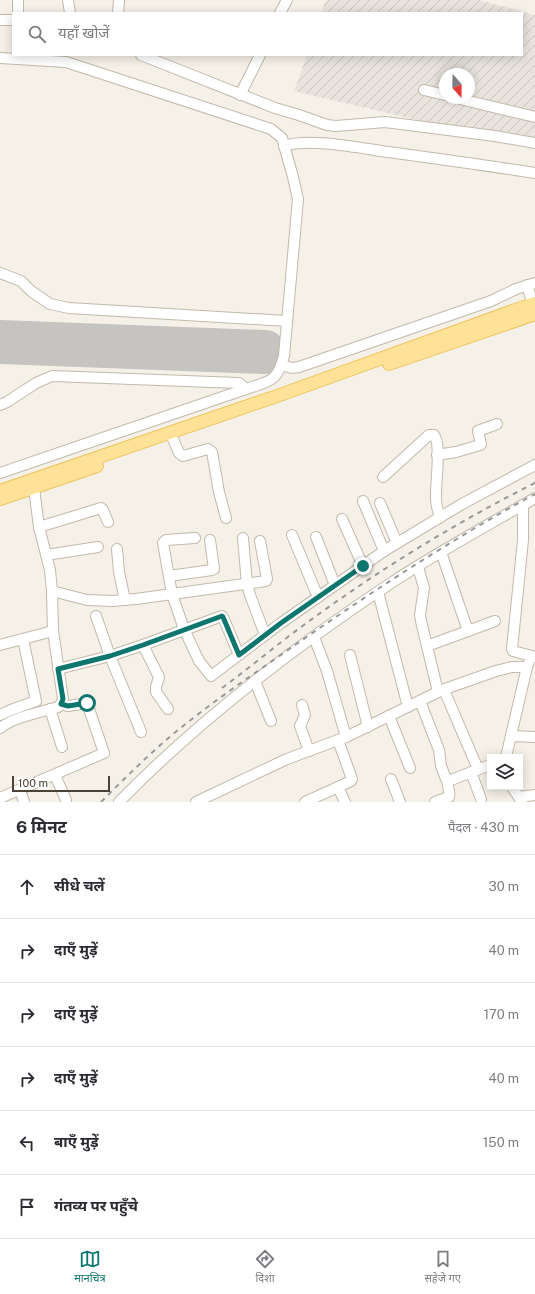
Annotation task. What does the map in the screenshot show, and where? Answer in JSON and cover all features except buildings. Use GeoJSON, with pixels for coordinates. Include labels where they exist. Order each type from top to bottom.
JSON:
{"type":"FeatureCollection","features":[{"type":"Feature","properties":{"kind":"main road"},"geometry":{"type":"LineString","coordinates":[[0,490],[34,483],[173,440],[534,308]]}},
{"type":"Feature","properties":{"kind":"main road"},"geometry":{"type":"LineString","coordinates":[[0,499],[34,483],[277,396],[534,308]]}},
{"type":"Feature","properties":{"kind":"street"},"geometry":{"type":"LineString","coordinates":[[18,0],[18,12]]}},
{"type":"Feature","properties":{"kind":"street"},"geometry":{"type":"LineString","coordinates":[[68,0],[70,12]]}},
{"type":"Feature","properties":{"kind":"street"},"geometry":{"type":"LineString","coordinates":[[118,0],[118,12]]}},
{"type":"Feature","properties":{"kind":"street"},"geometry":{"type":"LineString","coordinates":[[280,12],[286,0]]}},
{"type":"Feature","properties":{"kind":"street"},"geometry":{"type":"LineString","coordinates":[[0,20],[12,20]]}},
{"type":"Feature","properties":{"kind":"street"},"geometry":{"type":"LineString","coordinates":[[143,56],[240,95],[327,125],[384,122],[494,136],[535,143]]}},
{"type":"Feature","properties":{"kind":"street"},"geometry":{"type":"LineString","coordinates":[[240,95],[260,56]]}},
{"type":"Feature","properties":{"kind":"street"},"geometry":{"type":"LineString","coordinates":[[0,58],[66,62],[271,128],[282,138],[298,199],[284,356],[282,366],[276,376],[271,380],[246,389],[0,474]]}},
{"type":"Feature","properties":{"kind":"street"},"geometry":{"type":"LineString","coordinates":[[424,90],[439,94]]}},
{"type":"Feature","properties":{"kind":"street"},"geometry":{"type":"LineString","coordinates":[[475,103],[535,117]]}},
{"type":"Feature","properties":{"kind":"street"},"geometry":{"type":"LineString","coordinates":[[284,146],[308,143],[354,147],[535,173]]}},
{"type":"Feature","properties":{"kind":"street"},"geometry":{"type":"LineString","coordinates":[[0,273],[21,281],[31,291],[50,304],[69,308],[287,321]]}},
{"type":"Feature","properties":{"kind":"street"},"geometry":{"type":"LineString","coordinates":[[282,366],[292,368],[299,367],[491,301],[531,284],[534,308]]}},
{"type":"Feature","properties":{"kind":"street"},"geometry":{"type":"LineString","coordinates":[[0,405],[36,383],[52,376],[239,383],[246,389]]}},
{"type":"Feature","properties":{"kind":"street"},"geometry":{"type":"LineString","coordinates":[[437,455],[456,452],[480,445],[478,431],[497,424]]}},
{"type":"Feature","properties":{"kind":"street"},"geometry":{"type":"LineString","coordinates":[[383,477],[431,434],[434,435],[437,439],[436,499],[440,518]]}},
{"type":"Feature","properties":{"kind":"street"},"geometry":{"type":"LineString","coordinates":[[173,440],[178,453],[183,456],[208,449],[210,450],[226,518]]}},
{"type":"Feature","properties":{"kind":"street"},"geometry":{"type":"LineString","coordinates":[[195,538],[164,541],[163,543],[172,594],[184,629],[199,661],[210,676],[212,676],[265,635],[384,551],[535,464]]}},
{"type":"Feature","properties":{"kind":"street"},"geometry":{"type":"LineString","coordinates":[[0,728],[15,720],[58,707],[63,699],[53,631],[50,570],[39,527],[34,483]]}},
{"type":"Feature","properties":{"kind":"street"},"geometry":{"type":"LineString","coordinates":[[119,802],[148,773],[218,711],[314,637],[378,592],[441,552],[535,498]]}},
{"type":"Feature","properties":{"kind":"street"},"geometry":{"type":"LineString","coordinates":[[363,501],[384,551]]}},
{"type":"Feature","properties":{"kind":"street"},"geometry":{"type":"LineString","coordinates":[[380,503],[397,543]]}},
{"type":"Feature","properties":{"kind":"street"},"geometry":{"type":"LineString","coordinates":[[507,754],[527,667],[535,656],[513,651],[512,649],[524,540],[523,505]]}},
{"type":"Feature","properties":{"kind":"street"},"geometry":{"type":"LineString","coordinates":[[39,527],[100,508],[103,510],[108,522]]}},
{"type":"Feature","properties":{"kind":"street"},"geometry":{"type":"LineString","coordinates":[[342,519],[363,566]]}},
{"type":"Feature","properties":{"kind":"street"},"geometry":{"type":"LineString","coordinates":[[292,535],[318,597]]}},
{"type":"Feature","properties":{"kind":"street"},"geometry":{"type":"LineString","coordinates":[[316,537],[336,585]]}},
{"type":"Feature","properties":{"kind":"street"},"geometry":{"type":"LineString","coordinates":[[243,538],[247,584],[265,635]]}},
{"type":"Feature","properties":{"kind":"street"},"geometry":{"type":"LineString","coordinates":[[169,576],[214,569],[210,540]]}},
{"type":"Feature","properties":{"kind":"street"},"geometry":{"type":"LineString","coordinates":[[52,591],[87,600],[112,601],[266,581],[267,579],[260,541]]}},
{"type":"Feature","properties":{"kind":"street"},"geometry":{"type":"LineString","coordinates":[[46,555],[98,547]]}},
{"type":"Feature","properties":{"kind":"street"},"geometry":{"type":"LineString","coordinates":[[117,549],[119,572],[126,600]]}},
{"type":"Feature","properties":{"kind":"street"},"geometry":{"type":"LineString","coordinates":[[441,552],[468,631]]}},
{"type":"Feature","properties":{"kind":"street"},"geometry":{"type":"LineString","coordinates":[[418,567],[424,588],[420,614],[427,646],[441,691],[474,771],[481,799]]}},
{"type":"Feature","properties":{"kind":"street"},"geometry":{"type":"LineString","coordinates":[[378,592],[408,707]]}},
{"type":"Feature","properties":{"kind":"street"},"geometry":{"type":"LineString","coordinates":[[96,616],[110,656],[141,732]]}},
{"type":"Feature","properties":{"kind":"street"},"geometry":{"type":"LineString","coordinates":[[58,669],[110,656],[223,616],[239,655]]}},
{"type":"Feature","properties":{"kind":"street"},"geometry":{"type":"LineString","coordinates":[[427,646],[495,621]]}},
{"type":"Feature","properties":{"kind":"street"},"geometry":{"type":"LineString","coordinates":[[0,645],[53,631]]}},
{"type":"Feature","properties":{"kind":"street"},"geometry":{"type":"LineString","coordinates":[[306,802],[351,781],[352,779],[327,671],[314,637]]}},
{"type":"Feature","properties":{"kind":"street"},"geometry":{"type":"LineString","coordinates":[[0,715],[36,701],[23,639]]}},
{"type":"Feature","properties":{"kind":"street"},"geometry":{"type":"LineString","coordinates":[[143,645],[159,677],[156,692],[168,709]]}},
{"type":"Feature","properties":{"kind":"street"},"geometry":{"type":"LineString","coordinates":[[350,655],[363,713],[368,727]]}},
{"type":"Feature","properties":{"kind":"street"},"geometry":{"type":"LineString","coordinates":[[196,802],[287,759],[368,727],[441,691],[496,671],[527,667]]}},
{"type":"Feature","properties":{"kind":"street"},"geometry":{"type":"LineString","coordinates":[[255,681],[271,721]]}},
{"type":"Feature","properties":{"kind":"street"},"geometry":{"type":"LineString","coordinates":[[420,701],[439,750],[443,772],[448,780],[447,785],[450,794],[449,797],[435,802]]}},
{"type":"Feature","properties":{"kind":"street"},"geometry":{"type":"LineString","coordinates":[[0,798],[103,755],[104,752],[87,703],[68,706],[61,704]]}},
{"type":"Feature","properties":{"kind":"street"},"geometry":{"type":"LineString","coordinates":[[302,705],[305,715],[300,726],[309,751]]}},
{"type":"Feature","properties":{"kind":"street"},"geometry":{"type":"LineString","coordinates":[[50,709],[62,747]]}},
{"type":"Feature","properties":{"kind":"street"},"geometry":{"type":"LineString","coordinates":[[389,716],[410,768]]}},
{"type":"Feature","properties":{"kind":"street"},"geometry":{"type":"LineString","coordinates":[[511,736],[535,737]]}},
{"type":"Feature","properties":{"kind":"street"},"geometry":{"type":"LineString","coordinates":[[448,780],[487,766]]}},
{"type":"Feature","properties":{"kind":"street"},"geometry":{"type":"LineString","coordinates":[[55,775],[66,800]]}},
{"type":"Feature","properties":{"kind":"street"},"geometry":{"type":"LineString","coordinates":[[391,779],[400,802]]}},
{"type":"Feature","properties":{"kind":"street"},"geometry":{"type":"LineString","coordinates":[[338,787],[345,802]]}},
{"type":"Feature","properties":{"kind":"street"},"geometry":{"type":"LineString","coordinates":[[20,790],[24,802]]}},
{"type":"Feature","properties":{"kind":"street"},"geometry":{"type":"LineString","coordinates":[[514,790],[520,800],[535,796]]}},
{"type":"Feature","properties":{"kind":"shaded area"},"geometry":{"type":"Polygon","coordinates":[[[326,0],[479,0],[535,15],[535,148],[294,91],[307,56],[523,56],[523,12],[321,12],[326,0]]]}},
{"type":"Feature","properties":{"kind":"runway"},"geometry":{"type":"LineString","coordinates":[[0,342],[265,352]]}},
{"type":"Feature","properties":{"kind":"railway"},"geometry":{"type":"LineString","coordinates":[[222,688],[289,636],[378,573],[471,517],[535,483]]}},
{"type":"Feature","properties":{"kind":"railway"},"geometry":{"type":"LineString","coordinates":[[101,802],[168,738],[243,681],[383,585],[473,529],[535,494]]}},
{"type":"Feature","properties":{"kind":"route"},"geometry":{"type":"LineString","coordinates":[[87,703],[68,706],[61,704],[63,699],[58,669],[110,656],[222,616],[239,655],[281,623],[363,566]]}}]}
